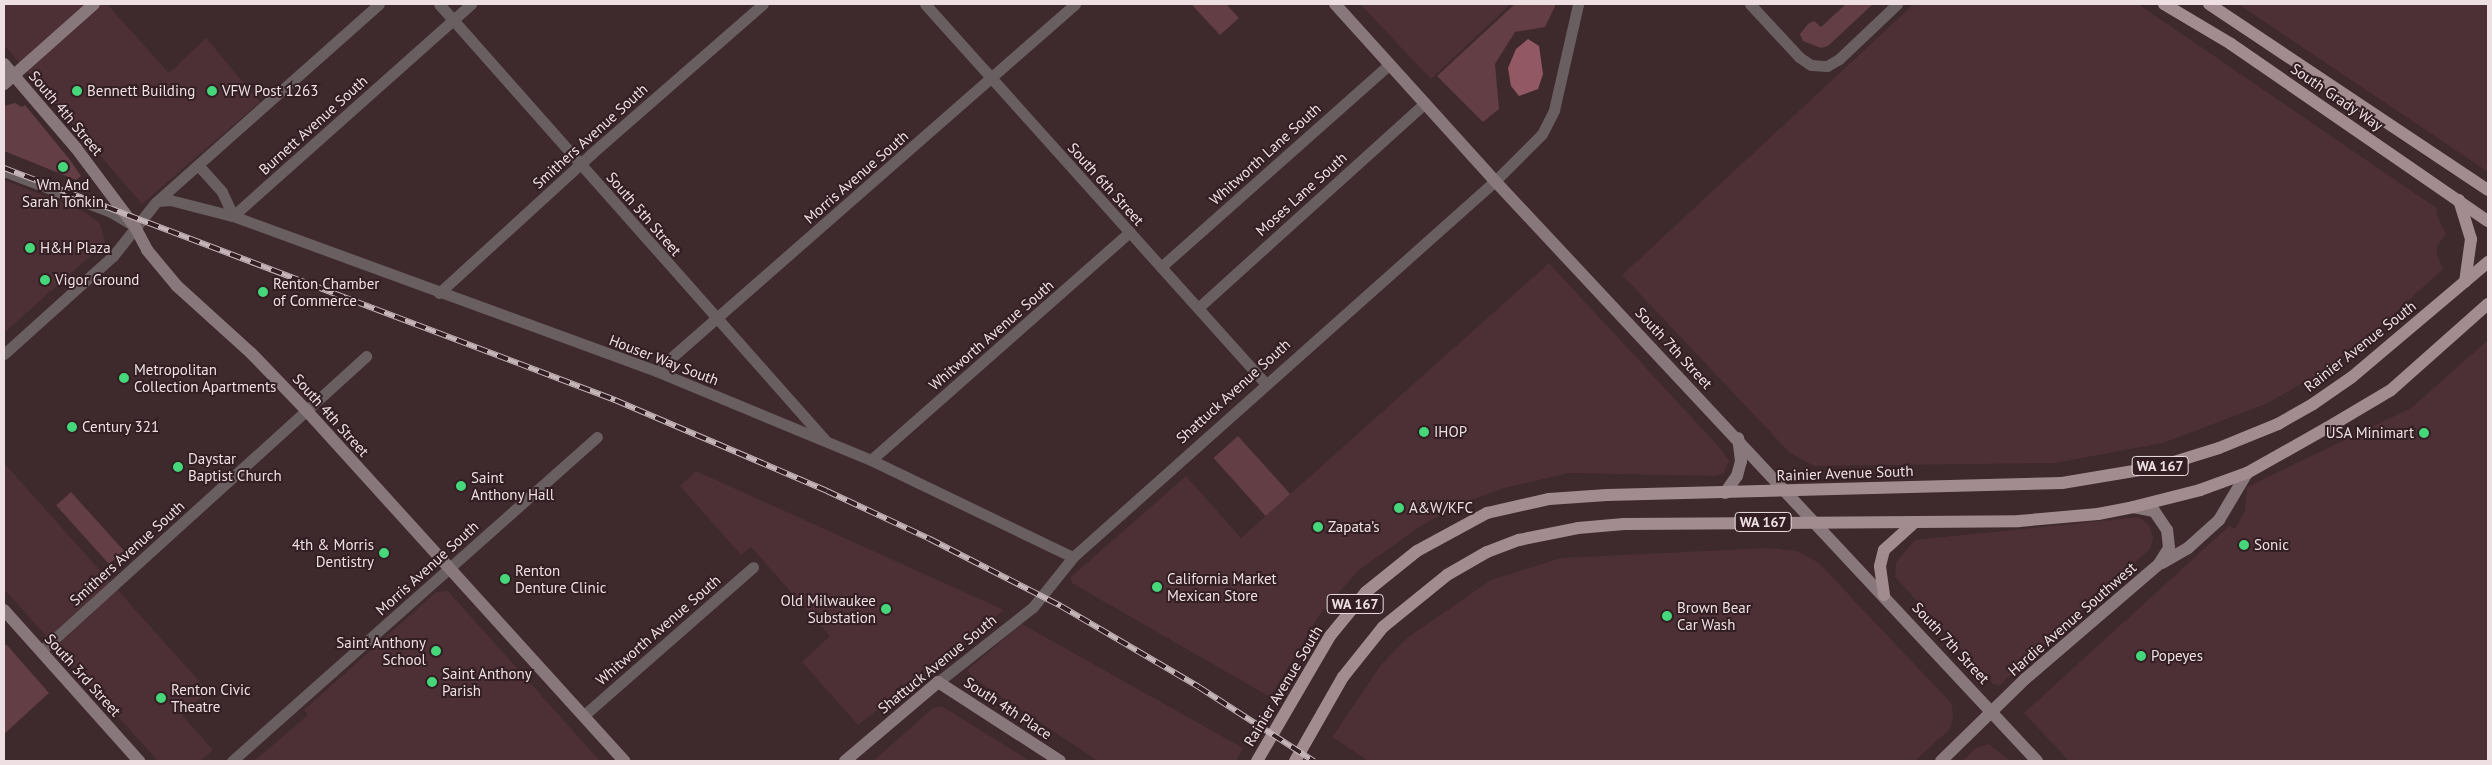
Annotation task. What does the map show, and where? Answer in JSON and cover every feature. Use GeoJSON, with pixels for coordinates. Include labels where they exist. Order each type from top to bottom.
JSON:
{"type":"FeatureCollection","features":[{"type":"Feature","properties":{"kind":"main road","name":"South Grady Way"},"geometry":{"type":"LineString","coordinates":[[2164,4],[2231,44],[2488,221]]}},
{"type":"Feature","properties":{"kind":"main road","name":"South Grady Way"},"geometry":{"type":"LineString","coordinates":[[2209,4],[2488,190]]}},
{"type":"Feature","properties":{"kind":"main road"},"geometry":{"type":"LineString","coordinates":[[2459,200],[2471,239],[2465,282]]}},
{"type":"Feature","properties":{"kind":"main road","name":"Rainier Avenue South"},"geometry":{"type":"LineString","coordinates":[[1257,761],[1330,636],[1353,606],[1401,561],[1450,531],[1487,513],[1549,499],[2062,483],[2108,477],[2186,459],[2278,424],[2313,404],[2352,377],[2488,262]]}},
{"type":"Feature","properties":{"kind":"main road","name":"WA 167"},"geometry":{"type":"LineString","coordinates":[[1295,761],[1343,677],[1383,627],[1447,575],[1487,552],[1519,540],[1578,528],[1636,524],[1814,521],[1913,524],[2019,521],[2098,514],[2133,507],[2247,473],[2391,390],[2488,304]]}},
{"type":"Feature","properties":{"kind":"main road"},"geometry":{"type":"LineString","coordinates":[[1884,595],[1881,559],[1893,538],[1913,524]]}},
{"type":"Feature","properties":{"kind":"street"},"geometry":{"type":"LineString","coordinates":[[8,79],[94,4]]}},
{"type":"Feature","properties":{"kind":"street"},"geometry":{"type":"LineString","coordinates":[[4,354],[113,256],[158,200],[380,4]]}},
{"type":"Feature","properties":{"kind":"street","name":"South 5th Street"},"geometry":{"type":"LineString","coordinates":[[439,4],[828,443]]}},
{"type":"Feature","properties":{"kind":"street","name":"Burnett Avenue South"},"geometry":{"type":"LineString","coordinates":[[233,216],[471,4]]}},
{"type":"Feature","properties":{"kind":"street","name":"Smithers Avenue South"},"geometry":{"type":"LineString","coordinates":[[440,293],[580,163],[763,4]]}},
{"type":"Feature","properties":{"kind":"street","name":"South 6th Street"},"geometry":{"type":"LineString","coordinates":[[925,4],[1266,384]]}},
{"type":"Feature","properties":{"kind":"street","name":"Morris Avenue South"},"geometry":{"type":"LineString","coordinates":[[656,371],[718,319],[1075,4]]}},
{"type":"Feature","properties":{"kind":"street","name":"South 7th Street"},"geometry":{"type":"LineString","coordinates":[[1336,4],[1495,181],[1738,438],[2037,761]]}},
{"type":"Feature","properties":{"kind":"street","name":"Shattuck Avenue South"},"geometry":{"type":"LineString","coordinates":[[846,761],[938,682],[1033,607],[1073,558],[1495,181],[1542,134],[1554,110],[1578,4]]}},
{"type":"Feature","properties":{"kind":"street"},"geometry":{"type":"LineString","coordinates":[[1750,4],[1799,57],[1810,65],[1827,66],[1839,60],[1896,4]]}},
{"type":"Feature","properties":{"kind":"street","name":"South 4th Street"},"geometry":{"type":"LineString","coordinates":[[4,64],[8,79],[76,148],[135,227],[147,250],[177,286],[251,352],[306,410],[448,569],[624,761]]}},
{"type":"Feature","properties":{"kind":"street","name":"Whitworth Lane South"},"geometry":{"type":"LineString","coordinates":[[1161,267],[1390,64]]}},
{"type":"Feature","properties":{"kind":"street","name":"Moses Lane South"},"geometry":{"type":"LineString","coordinates":[[1198,308],[1425,103]]}},
{"type":"Feature","properties":{"kind":"street"},"geometry":{"type":"LineString","coordinates":[[198,166],[222,192],[233,216]]}},
{"type":"Feature","properties":{"kind":"street"},"geometry":{"type":"LineString","coordinates":[[4,171],[111,212],[135,227]]}},
{"type":"Feature","properties":{"kind":"street"},"geometry":{"type":"LineString","coordinates":[[158,200],[170,200],[233,216]]}},
{"type":"Feature","properties":{"kind":"street","name":"Houser Way South"},"geometry":{"type":"LineString","coordinates":[[233,216],[656,371],[871,460],[1073,558]]}},
{"type":"Feature","properties":{"kind":"street","name":"Whitworth Avenue South"},"geometry":{"type":"LineString","coordinates":[[871,460],[1130,232]]}},
{"type":"Feature","properties":{"kind":"street","name":"Smithers Avenue South"},"geometry":{"type":"LineString","coordinates":[[41,651],[366,356]]}},
{"type":"Feature","properties":{"kind":"street","name":"Morris Avenue South"},"geometry":{"type":"LineString","coordinates":[[232,761],[597,437]]}},
{"type":"Feature","properties":{"kind":"street"},"geometry":{"type":"LineString","coordinates":[[1725,493],[1737,476],[1741,461],[1738,438]]}},
{"type":"Feature","properties":{"kind":"street","name":"Hardie Avenue Southwest"},"geometry":{"type":"LineString","coordinates":[[1941,761],[1992,711],[2159,564],[2188,548],[2219,520],[2247,473]]}},
{"type":"Feature","properties":{"kind":"street","name":"Hardie Avenue Southwest"},"geometry":{"type":"LineString","coordinates":[[2133,507],[2154,511],[2167,530],[2169,548],[2159,564]]}},
{"type":"Feature","properties":{"kind":"street","name":"Whitworth Avenue South"},"geometry":{"type":"LineString","coordinates":[[583,716],[753,567]]}},
{"type":"Feature","properties":{"kind":"street","name":"South 3rd Street"},"geometry":{"type":"LineString","coordinates":[[5,613],[139,761]]}},
{"type":"Feature","properties":{"kind":"street","name":"South 4th Place"},"geometry":{"type":"LineString","coordinates":[[938,682],[1060,761]]}},
{"type":"Feature","properties":{"kind":"shaded area"},"geometry":{"type":"Polygon","coordinates":[[[4,4],[107,4],[169,73],[206,38],[260,102],[142,204],[4,45],[4,4]]]}},
{"type":"Feature","properties":{"kind":"shaded area"},"geometry":{"type":"Polygon","coordinates":[[[1191,4],[1226,4],[1239,18],[1220,35],[1191,4]]]}},
{"type":"Feature","properties":{"kind":"shaded area"},"geometry":{"type":"Polygon","coordinates":[[[1360,4],[1511,4],[1431,79],[1360,4]]]}},
{"type":"Feature","properties":{"kind":"shaded area"},"geometry":{"type":"Polygon","coordinates":[[[1515,4],[1556,4],[1545,27],[1515,32],[1495,64],[1499,109],[1483,122],[1437,76],[1515,4]]]}},
{"type":"Feature","properties":{"kind":"shaded area"},"geometry":{"type":"Polygon","coordinates":[[[1846,4],[1873,4],[1828,46],[1821,48],[1803,41],[1800,34],[1808,24],[1814,21],[1821,27],[1846,4]]]}},
{"type":"Feature","properties":{"kind":"shaded area"},"geometry":{"type":"Polygon","coordinates":[[[1914,4],[2138,4],[2438,209],[2436,213],[2446,234],[2437,246],[2437,255],[2443,269],[2359,346],[2322,372],[2266,404],[2163,443],[2055,463],[1814,466],[1790,453],[1622,275],[1914,4]]]}},
{"type":"Feature","properties":{"kind":"shaded area"},"geometry":{"type":"Polygon","coordinates":[[[2238,4],[2488,4],[2488,172],[2238,4]]]}},
{"type":"Feature","properties":{"kind":"shaded area"},"geometry":{"type":"Polygon","coordinates":[[[1528,39],[1539,46],[1543,74],[1538,89],[1519,96],[1511,86],[1508,68],[1516,49],[1528,39]]]}},
{"type":"Feature","properties":{"kind":"shaded area"},"geometry":{"type":"Polygon","coordinates":[[[15,103],[22,107],[25,105],[81,176],[76,180],[4,151],[4,106],[15,103]]]}},
{"type":"Feature","properties":{"kind":"shaded area"},"geometry":{"type":"Polygon","coordinates":[[[4,180],[83,211],[100,223],[105,243],[4,333],[4,180]]]}},
{"type":"Feature","properties":{"kind":"shaded area"},"geometry":{"type":"Polygon","coordinates":[[[1549,263],[1720,448],[1729,461],[1724,473],[1716,476],[1569,473],[1504,488],[1461,504],[1419,527],[1359,570],[1320,614],[1270,697],[1072,583],[1071,577],[1186,476],[1241,538],[1549,263]]]}},
{"type":"Feature","properties":{"kind":"shaded area"},"geometry":{"type":"Polygon","coordinates":[[[2488,340],[2488,761],[2069,761],[2024,713],[2229,526],[2235,529],[2245,511],[2247,487],[2411,408],[2488,340]]]}},
{"type":"Feature","properties":{"kind":"shaded area"},"geometry":{"type":"Polygon","coordinates":[[[1238,436],[1290,494],[1266,516],[1213,458],[1238,436]]]}},
{"type":"Feature","properties":{"kind":"shaded area"},"geometry":{"type":"Polygon","coordinates":[[[4,463],[208,691],[182,715],[213,750],[200,761],[158,761],[4,589],[4,463]]]}},
{"type":"Feature","properties":{"kind":"shaded area"},"geometry":{"type":"Polygon","coordinates":[[[696,471],[1004,610],[858,725],[802,662],[830,636],[751,547],[741,555],[680,486],[696,471]]]}},
{"type":"Feature","properties":{"kind":"shaded area"},"geometry":{"type":"Polygon","coordinates":[[[71,492],[124,551],[109,564],[56,505],[71,492]]]}},
{"type":"Feature","properties":{"kind":"shaded area"},"geometry":{"type":"Polygon","coordinates":[[[2139,517],[2149,525],[2153,538],[2150,549],[1999,686],[1993,684],[1895,577],[1896,562],[1915,540],[2139,517]]]}},
{"type":"Feature","properties":{"kind":"shaded area"},"geometry":{"type":"Polygon","coordinates":[[[1766,548],[1797,551],[1819,563],[1952,704],[1953,717],[1950,729],[1915,761],[1368,761],[1332,737],[1381,665],[1407,638],[1491,580],[1561,558],[1766,548]]]}},
{"type":"Feature","properties":{"kind":"shaded area","name":"Saint Anthony School"},"geometry":{"type":"Polygon","coordinates":[[[448,591],[600,761],[254,761],[308,715],[304,710],[436,592],[448,591]]]}},
{"type":"Feature","properties":{"kind":"shaded area"},"geometry":{"type":"Polygon","coordinates":[[[1022,624],[1243,748],[1236,761],[1098,761],[972,677],[967,670],[1022,624]]]}},
{"type":"Feature","properties":{"kind":"shaded area"},"geometry":{"type":"Polygon","coordinates":[[[6,644],[49,693],[4,734],[4,647],[6,644]]]}},
{"type":"Feature","properties":{"kind":"shaded area"},"geometry":{"type":"Polygon","coordinates":[[[941,706],[1030,761],[873,761],[933,708],[941,706]]]}},
{"type":"Feature","properties":{"kind":"shaded area"},"geometry":{"type":"Polygon","coordinates":[[[1989,744],[2010,761],[1962,761],[1976,748],[1989,744]]]}},
{"type":"Feature","properties":{"kind":"railway"},"geometry":{"type":"LineString","coordinates":[[4,168],[615,400],[827,491],[930,539],[1061,606],[1199,687],[1314,761]]}},
{"type":"Feature","properties":{"kind":"place","name":"Bennett Building"},"geometry":{"type":"Point","coordinates":[77,91]}},
{"type":"Feature","properties":{"kind":"place","name":"VFW Post 1263"},"geometry":{"type":"Point","coordinates":[212,91]}},
{"type":"Feature","properties":{"kind":"place","name":"Wm And Sarah Tonkin"},"geometry":{"type":"Point","coordinates":[63,167]}},
{"type":"Feature","properties":{"kind":"place","name":"H&H Plaza"},"geometry":{"type":"Point","coordinates":[30,248]}},
{"type":"Feature","properties":{"kind":"place","name":"Vigor Ground"},"geometry":{"type":"Point","coordinates":[45,280]}},
{"type":"Feature","properties":{"kind":"place","name":"Renton Chamber of Commerce"},"geometry":{"type":"Point","coordinates":[263,292]}},
{"type":"Feature","properties":{"kind":"place","name":"Metropolitan Collection Apartments"},"geometry":{"type":"Point","coordinates":[124,378]}},
{"type":"Feature","properties":{"kind":"place","name":"Century 321"},"geometry":{"type":"Point","coordinates":[72,427]}},
{"type":"Feature","properties":{"kind":"place","name":"IHOP"},"geometry":{"type":"Point","coordinates":[1424,432]}},
{"type":"Feature","properties":{"kind":"place","name":"USA Minimart"},"geometry":{"type":"Point","coordinates":[2424,433]}},
{"type":"Feature","properties":{"kind":"place","name":"Daystar Baptist Church"},"geometry":{"type":"Point","coordinates":[178,467]}},
{"type":"Feature","properties":{"kind":"place","name":"Saint Anthony Hall"},"geometry":{"type":"Point","coordinates":[461,486]}},
{"type":"Feature","properties":{"kind":"place","name":"A&W/KFC"},"geometry":{"type":"Point","coordinates":[1399,508]}},
{"type":"Feature","properties":{"kind":"place","name":"Zapata’s"},"geometry":{"type":"Point","coordinates":[1318,527]}},
{"type":"Feature","properties":{"kind":"place","name":"Sonic"},"geometry":{"type":"Point","coordinates":[2244,545]}},
{"type":"Feature","properties":{"kind":"place","name":"4th & Morris Dentistry"},"geometry":{"type":"Point","coordinates":[384,553]}},
{"type":"Feature","properties":{"kind":"place","name":"Renton Denture Clinic"},"geometry":{"type":"Point","coordinates":[505,579]}},
{"type":"Feature","properties":{"kind":"place","name":"California Market Mexican Store"},"geometry":{"type":"Point","coordinates":[1157,587]}},
{"type":"Feature","properties":{"kind":"place","name":"Old Milwaukee Substation"},"geometry":{"type":"Point","coordinates":[886,609]}},
{"type":"Feature","properties":{"kind":"place","name":"Brown Bear Car Wash"},"geometry":{"type":"Point","coordinates":[1667,616]}},
{"type":"Feature","properties":{"kind":"place","name":"Saint Anthony School"},"geometry":{"type":"Point","coordinates":[436,651]}},
{"type":"Feature","properties":{"kind":"place","name":"Popeyes"},"geometry":{"type":"Point","coordinates":[2141,656]}},
{"type":"Feature","properties":{"kind":"place","name":"Saint Anthony Parish"},"geometry":{"type":"Point","coordinates":[432,682]}},
{"type":"Feature","properties":{"kind":"place","name":"Renton Civic Theatre"},"geometry":{"type":"Point","coordinates":[161,698]}}]}
